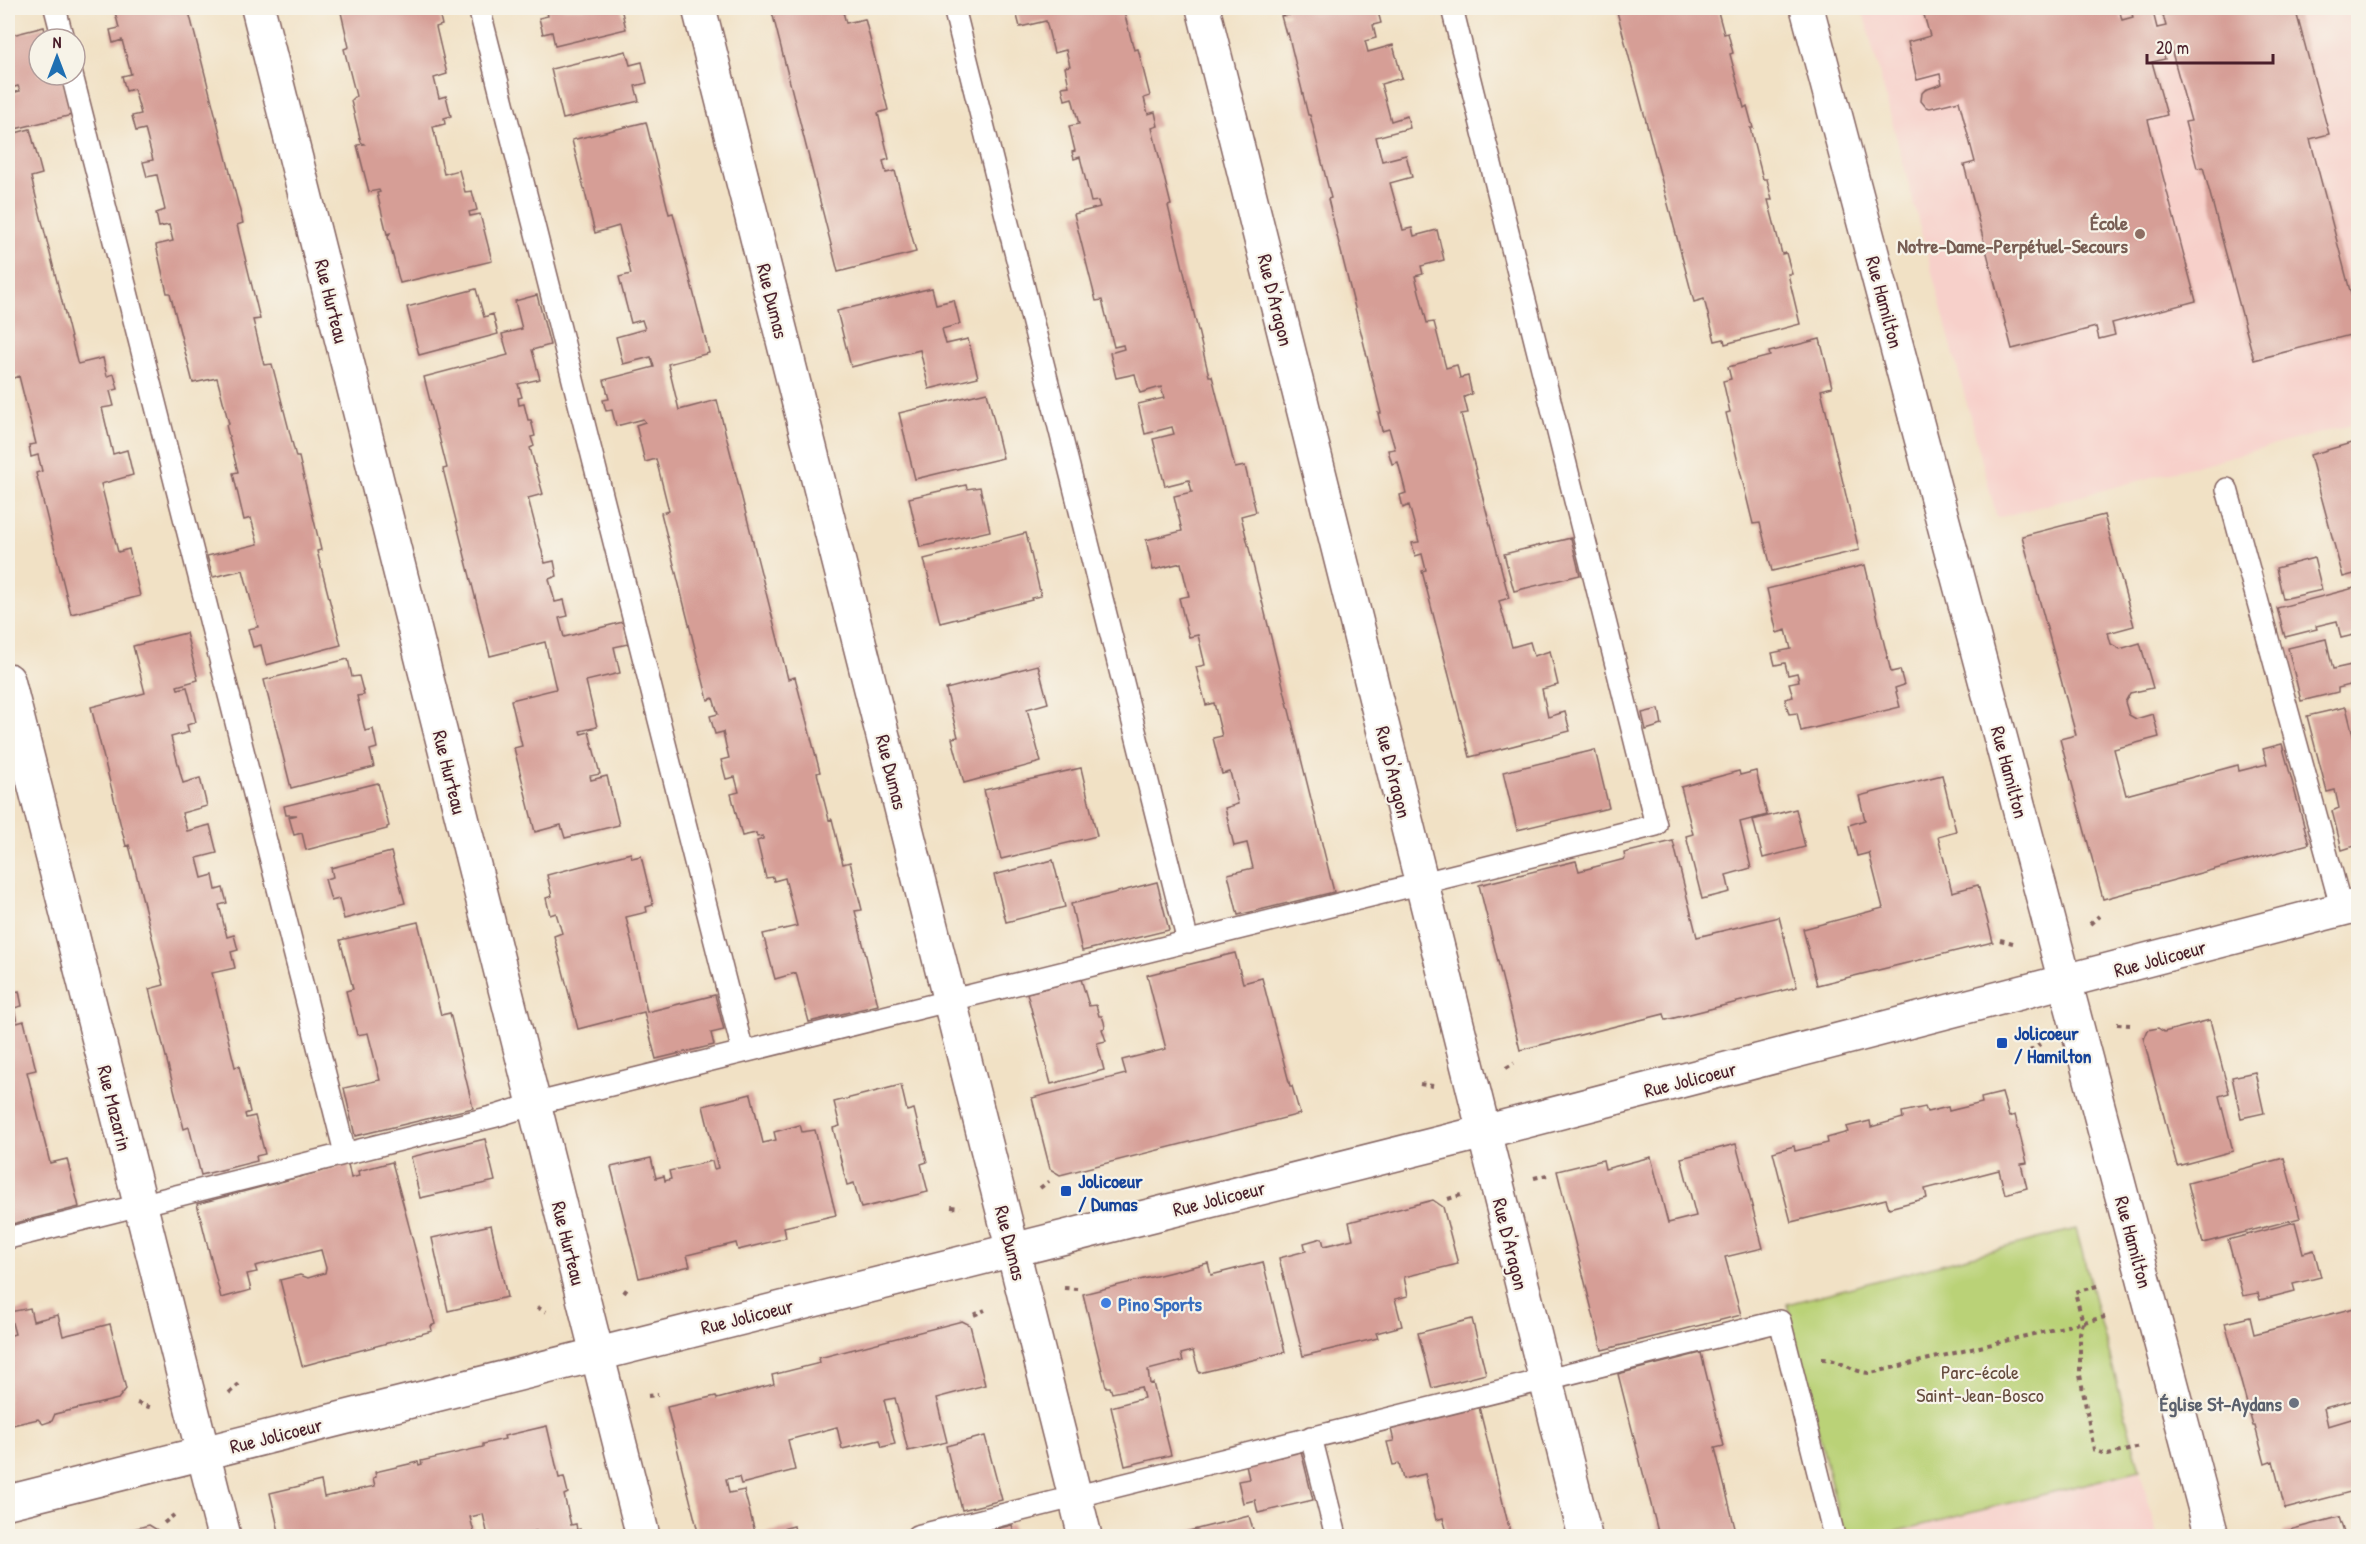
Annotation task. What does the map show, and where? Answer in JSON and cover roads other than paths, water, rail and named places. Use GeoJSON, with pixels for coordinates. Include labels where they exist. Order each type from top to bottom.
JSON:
{"type":"FeatureCollection","features":[{"type":"Feature","properties":{"kind":"street","name":"Rue Hurteau"},"geometry":{"type":"LineString","coordinates":[[258,8],[643,1536]]}},
{"type":"Feature","properties":{"kind":"street","name":"Rue Dumas"},"geometry":{"type":"LineString","coordinates":[[699,8],[1085,1536]]}},
{"type":"Feature","properties":{"kind":"street","name":"Rue D'Aragon"},"geometry":{"type":"LineString","coordinates":[[1203,8],[1585,1536]]}},
{"type":"Feature","properties":{"kind":"street","name":"Rue Hamilton"},"geometry":{"type":"LineString","coordinates":[[1807,8],[2212,1536]]}},
{"type":"Feature","properties":{"kind":"street","name":"Rue Mazarin"},"geometry":{"type":"LineString","coordinates":[[8,680],[224,1536]]}},
{"type":"Feature","properties":{"kind":"street","name":"Rue Jolicoeur"},"geometry":{"type":"LineString","coordinates":[[8,1502],[1484,1132],[2350,908]]}},
{"type":"Feature","properties":{"kind":"lane"},"geometry":{"type":"LineString","coordinates":[[55,8],[60,27]]}},
{"type":"Feature","properties":{"kind":"lane"},"geometry":{"type":"LineString","coordinates":[[479,8],[743,1052]]}},
{"type":"Feature","properties":{"kind":"lane"},"geometry":{"type":"LineString","coordinates":[[954,8],[1188,942]]}},
{"type":"Feature","properties":{"kind":"lane"},"geometry":{"type":"LineString","coordinates":[[8,1238],[496,1116],[534,1104],[1656,825],[1452,8]]}},
{"type":"Feature","properties":{"kind":"lane"},"geometry":{"type":"LineString","coordinates":[[75,87],[345,1153]]}},
{"type":"Feature","properties":{"kind":"lane"},"geometry":{"type":"LineString","coordinates":[[2228,489],[2350,908]]}},
{"type":"Feature","properties":{"kind":"lane"},"geometry":{"type":"LineString","coordinates":[[917,1536],[1780,1321],[1834,1536]]}},
{"type":"Feature","properties":{"kind":"lane"},"geometry":{"type":"LineString","coordinates":[[1311,1437],[1336,1536]]}},
{"type":"Feature","properties":{"kind":"place","name":"École Notre-Dame-Perpétuel-Secours"},"geometry":{"type":"Point","coordinates":[2140,234]}},
{"type":"Feature","properties":{"kind":"place","name":"Jolicoeur / Hamilton"},"geometry":{"type":"Point","coordinates":[2002,1043]}},
{"type":"Feature","properties":{"kind":"place","name":"Jolicoeur / Dumas"},"geometry":{"type":"Point","coordinates":[1066,1191]}},
{"type":"Feature","properties":{"kind":"place","name":"Pino Sports"},"geometry":{"type":"Point","coordinates":[1106,1303]}},
{"type":"Feature","properties":{"kind":"place","name":"Église St-Aydans"},"geometry":{"type":"Point","coordinates":[2294,1403]}},
{"type":"Feature","properties":{"kind":"park label","name":"Parc-école Saint-Jean-Bosco"},"geometry":{"type":"Point","coordinates":[1980,1382]}}]}
